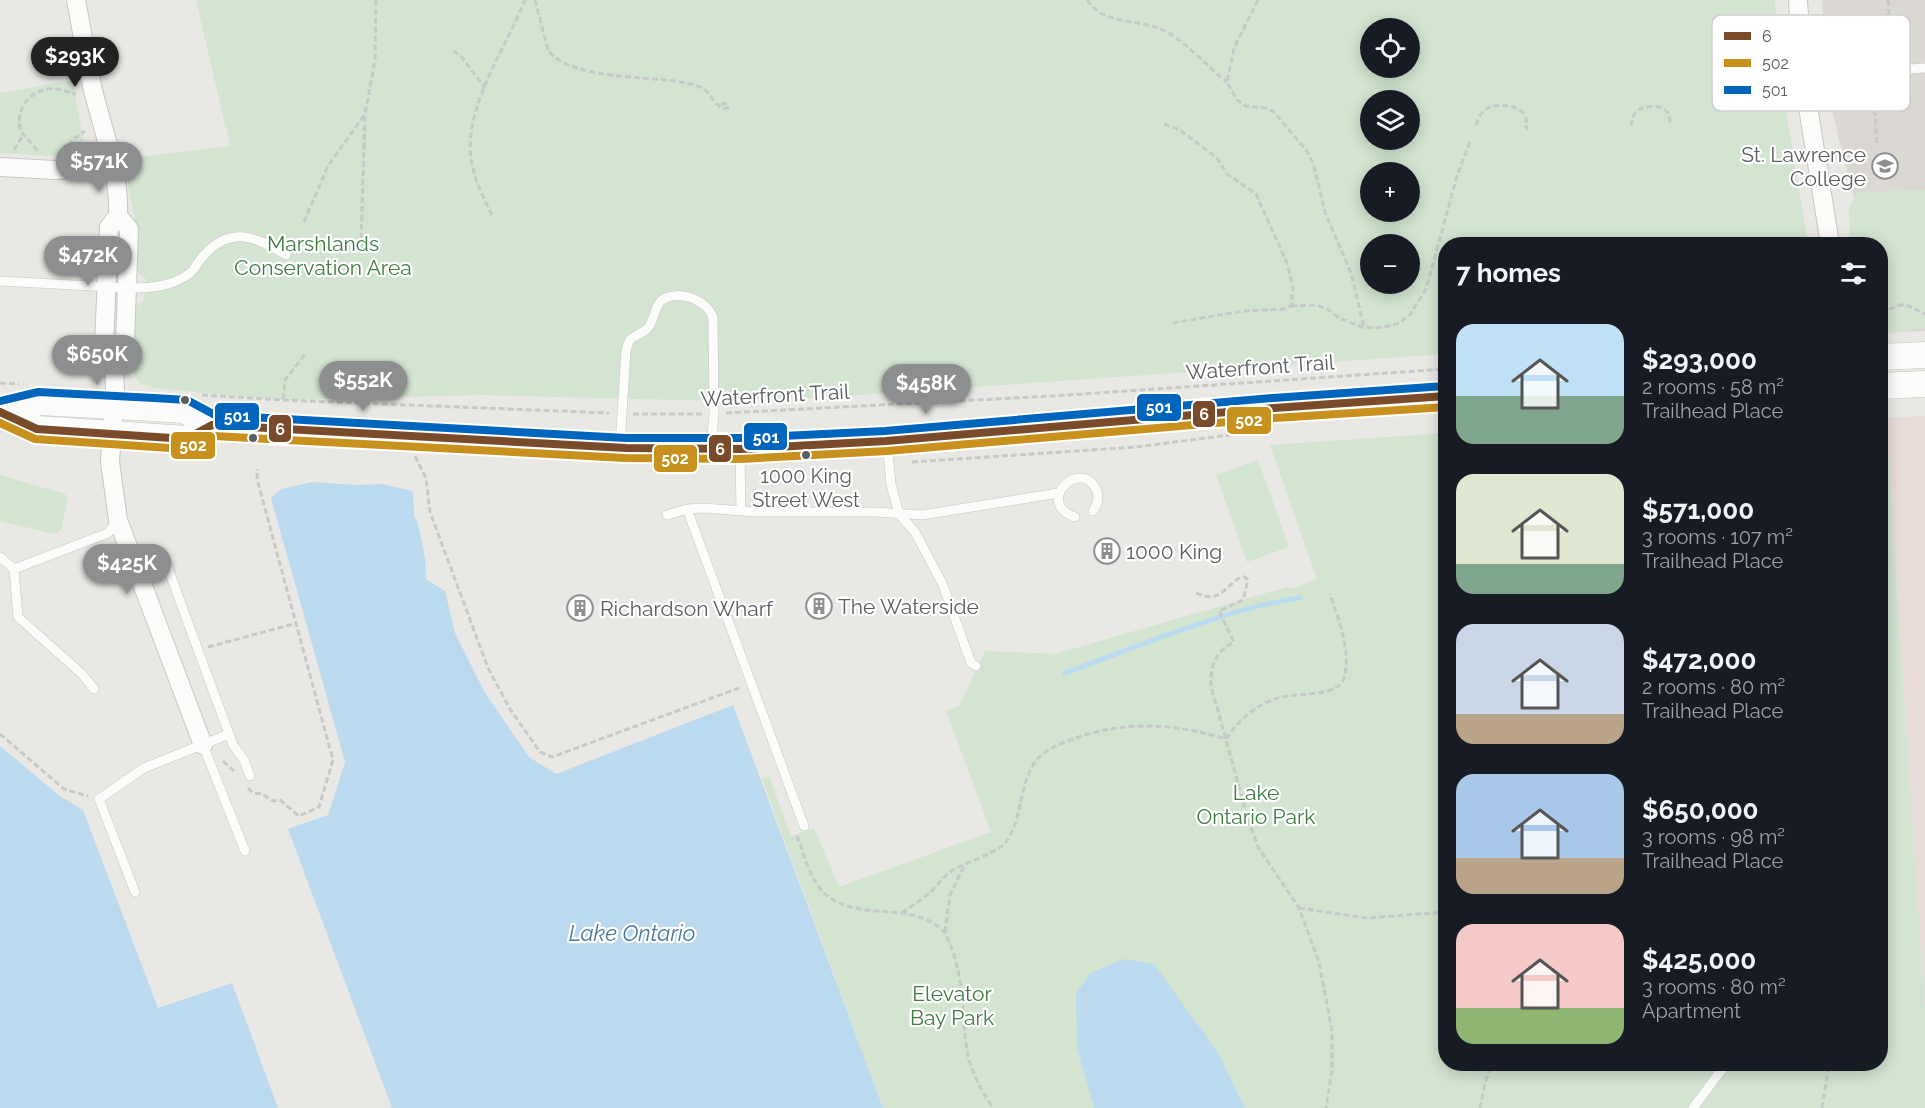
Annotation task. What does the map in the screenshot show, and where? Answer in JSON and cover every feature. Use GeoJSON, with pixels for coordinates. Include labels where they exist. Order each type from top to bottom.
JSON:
{"type":"FeatureCollection","features":[{"type":"Feature","properties":{"kind":"main road"},"geometry":{"type":"LineString","coordinates":[[1888,357],[1925,355]]}},
{"type":"Feature","properties":{"kind":"main road"},"geometry":{"type":"LineString","coordinates":[[1888,386],[1925,384]]}},
{"type":"Feature","properties":{"kind":"main road"},"geometry":{"type":"LineString","coordinates":[[2,412],[39,402],[184,410],[212,425],[620,447],[740,449],[886,441],[1438,397]]}},
{"type":"Feature","properties":{"kind":"main road"},"geometry":{"type":"LineString","coordinates":[[2,412],[37,429],[186,439],[212,425]]}},
{"type":"Feature","properties":{"kind":"street"},"geometry":{"type":"LineString","coordinates":[[76,0],[119,201],[118,216],[108,227],[104,345],[114,366]]}},
{"type":"Feature","properties":{"kind":"street"},"geometry":{"type":"LineString","coordinates":[[1798,0],[1799,15]]}},
{"type":"Feature","properties":{"kind":"street"},"geometry":{"type":"LineString","coordinates":[[1809,111],[1829,237]]}},
{"type":"Feature","properties":{"kind":"street"},"geometry":{"type":"LineString","coordinates":[[0,167],[54,170],[113,167]]}},
{"type":"Feature","properties":{"kind":"street"},"geometry":{"type":"LineString","coordinates":[[118,216],[129,229],[125,345],[114,366],[110,462],[118,520],[203,745]]}},
{"type":"Feature","properties":{"kind":"lane"},"geometry":{"type":"LineString","coordinates":[[1910,69],[1925,68]]}},
{"type":"Feature","properties":{"kind":"lane"},"geometry":{"type":"LineString","coordinates":[[0,281],[128,288],[172,284],[192,272],[203,255],[218,242],[239,235],[270,245],[286,255]]}},
{"type":"Feature","properties":{"kind":"lane"},"geometry":{"type":"LineString","coordinates":[[620,447],[626,351],[629,340],[648,328],[659,303],[664,299],[691,297],[701,302],[712,313],[714,327],[714,414],[710,448]]}},
{"type":"Feature","properties":{"kind":"lane"},"geometry":{"type":"LineString","coordinates":[[886,441],[891,484],[899,514],[915,532],[943,585],[971,663],[976,666]]}},
{"type":"Feature","properties":{"kind":"lane"},"geometry":{"type":"LineString","coordinates":[[740,449],[741,510]]}},
{"type":"Feature","properties":{"kind":"lane"},"geometry":{"type":"LineString","coordinates":[[1075,518],[1060,506],[1059,493],[1062,487],[1072,479],[1078,478],[1095,486],[1098,499],[1093,511]]}},
{"type":"Feature","properties":{"kind":"lane"},"geometry":{"type":"LineString","coordinates":[[668,515],[687,509],[704,508],[922,515],[1059,493]]}},
{"type":"Feature","properties":{"kind":"lane"},"geometry":{"type":"LineString","coordinates":[[687,509],[799,828]]}},
{"type":"Feature","properties":{"kind":"lane"},"geometry":{"type":"LineString","coordinates":[[14,568],[108,533],[118,520]]}},
{"type":"Feature","properties":{"kind":"lane"},"geometry":{"type":"LineString","coordinates":[[134,562],[162,552],[233,745],[244,760],[250,776]]}},
{"type":"Feature","properties":{"kind":"lane"},"geometry":{"type":"LineString","coordinates":[[0,557],[14,568],[18,617],[82,674],[94,689]]}},
{"type":"Feature","properties":{"kind":"lane"},"geometry":{"type":"LineString","coordinates":[[135,892],[99,799],[144,768],[229,734]]}},
{"type":"Feature","properties":{"kind":"lane"},"geometry":{"type":"LineString","coordinates":[[203,745],[245,851]]}},
{"type":"Feature","properties":{"kind":"lane"},"geometry":{"type":"LineString","coordinates":[[1693,1108],[1721,1071]]}},
{"type":"Feature","properties":{"kind":"path"},"geometry":{"type":"LineString","coordinates":[[365,251],[362,240],[365,114],[375,60],[376,0]]}},
{"type":"Feature","properties":{"kind":"path"},"geometry":{"type":"LineString","coordinates":[[492,215],[478,187],[474,172],[470,147],[471,133],[484,88],[525,0]]}},
{"type":"Feature","properties":{"kind":"path"},"geometry":{"type":"LineString","coordinates":[[535,0],[548,50],[561,61],[588,71],[688,83],[704,90],[718,106]]}},
{"type":"Feature","properties":{"kind":"path"},"geometry":{"type":"LineString","coordinates":[[1087,0],[1101,15],[1160,28],[1227,82],[1237,100],[1246,106],[1273,111],[1306,150],[1313,163],[1325,212],[1351,273],[1364,327]]}},
{"type":"Feature","properties":{"kind":"path"},"geometry":{"type":"LineString","coordinates":[[1227,82],[1234,48],[1258,0]]}},
{"type":"Feature","properties":{"kind":"path"},"geometry":{"type":"LineString","coordinates":[[1888,0],[1890,15]]}},
{"type":"Feature","properties":{"kind":"path"},"geometry":{"type":"LineString","coordinates":[[453,51],[460,55],[484,88]]}},
{"type":"Feature","properties":{"kind":"path"},"geometry":{"type":"LineString","coordinates":[[37,151],[23,135],[19,118],[23,104],[34,95],[48,89],[61,89],[77,95]]}},
{"type":"Feature","properties":{"kind":"path"},"geometry":{"type":"LineString","coordinates":[[1476,125],[1486,108],[1499,105],[1520,110],[1525,114],[1527,130]]}},
{"type":"Feature","properties":{"kind":"path"},"geometry":{"type":"LineString","coordinates":[[1632,126],[1632,117],[1636,111],[1643,108],[1661,107],[1670,116],[1671,126]]}},
{"type":"Feature","properties":{"kind":"path"},"geometry":{"type":"LineString","coordinates":[[1874,111],[1876,143]]}},
{"type":"Feature","properties":{"kind":"path"},"geometry":{"type":"LineString","coordinates":[[303,222],[328,166],[365,114]]}},
{"type":"Feature","properties":{"kind":"path"},"geometry":{"type":"LineString","coordinates":[[1164,124],[1180,130],[1209,152],[1227,174],[1256,194],[1287,263],[1293,288],[1291,306]]}},
{"type":"Feature","properties":{"kind":"path"},"geometry":{"type":"LineString","coordinates":[[63,152],[75,138],[85,131]]}},
{"type":"Feature","properties":{"kind":"path"},"geometry":{"type":"LineString","coordinates":[[14,150],[23,135]]}},
{"type":"Feature","properties":{"kind":"path"},"geometry":{"type":"LineString","coordinates":[[1440,237],[1457,176],[1471,139]]}},
{"type":"Feature","properties":{"kind":"path"},"geometry":{"type":"LineString","coordinates":[[1173,323],[1235,312],[1317,305],[1353,325],[1378,328],[1396,324],[1410,315],[1426,289],[1438,245]]}},
{"type":"Feature","properties":{"kind":"path"},"geometry":{"type":"LineString","coordinates":[[1888,310],[1901,304],[1909,304],[1925,314]]}},
{"type":"Feature","properties":{"kind":"path"},"geometry":{"type":"LineString","coordinates":[[283,400],[285,380],[305,354]]}},
{"type":"Feature","properties":{"kind":"path","name":"Waterfront Trail"},"geometry":{"type":"LineString","coordinates":[[200,395],[622,414],[714,414],[1053,396],[1438,370]]}},
{"type":"Feature","properties":{"kind":"path"},"geometry":{"type":"LineString","coordinates":[[247,787],[253,793],[262,794],[273,801],[280,800],[299,816],[319,807],[333,760],[257,479],[257,469]]}},
{"type":"Feature","properties":{"kind":"path"},"geometry":{"type":"LineString","coordinates":[[426,478],[430,512],[488,669],[510,709],[540,752],[552,757],[740,688]]}},
{"type":"Feature","properties":{"kind":"path"},"geometry":{"type":"LineString","coordinates":[[1196,593],[1216,597],[1242,577],[1246,578],[1248,583],[1243,600],[1219,611],[1234,642],[1219,653],[1212,667],[1210,676],[1212,695],[1258,847],[1299,908],[1319,962],[1332,1031],[1332,1070],[1326,1108]]}},
{"type":"Feature","properties":{"kind":"path"},"geometry":{"type":"LineString","coordinates":[[1226,739],[1239,722],[1263,704],[1289,695],[1328,692],[1340,684],[1345,670],[1345,642],[1330,594]]}},
{"type":"Feature","properties":{"kind":"path"},"geometry":{"type":"LineString","coordinates":[[198,649],[297,623]]}},
{"type":"Feature","properties":{"kind":"path"},"geometry":{"type":"LineString","coordinates":[[902,913],[928,894],[950,872],[1005,845],[1014,828],[1020,798],[1031,768],[1037,759],[1060,744],[1107,728],[1140,725],[1182,728],[1226,739]]}},
{"type":"Feature","properties":{"kind":"path"},"geometry":{"type":"LineString","coordinates":[[0,734],[64,789],[99,799]]}},
{"type":"Feature","properties":{"kind":"path"},"geometry":{"type":"LineString","coordinates":[[224,762],[237,774]]}},
{"type":"Feature","properties":{"kind":"path"},"geometry":{"type":"LineString","coordinates":[[799,828],[814,880],[824,893],[839,903],[858,910],[902,913],[929,920],[945,932]]}},
{"type":"Feature","properties":{"kind":"path"},"geometry":{"type":"LineString","coordinates":[[965,864],[950,895],[945,932],[960,975],[967,1052],[978,1084],[993,1108]]}},
{"type":"Feature","properties":{"kind":"path"},"geometry":{"type":"LineString","coordinates":[[1299,908],[1366,918],[1438,913]]}},
{"type":"Feature","properties":{"kind":"path"},"geometry":{"type":"LineString","coordinates":[[1480,1108],[1489,1071]]}},
{"type":"Feature","properties":{"kind":"path"},"geometry":{"type":"LineString","coordinates":[[1822,1108],[1828,1071]]}},
{"type":"Feature","properties":{"kind":"shaded area","name":"St. Lawrence College"},"geometry":{"type":"Polygon","coordinates":[[[1822,0],[1925,0],[1925,331],[1888,333],[1888,237],[1864,237],[1832,111],[1910,111],[1910,15],[1823,15],[1822,0]]]}},
{"type":"Feature","properties":{"kind":"shaded area"},"geometry":{"type":"Polygon","coordinates":[[[1925,416],[1925,1014],[1888,449],[1888,418],[1925,416]]]}},
{"type":"Feature","properties":{"kind":"green space","name":"Marshlands Conservation Area"},"geometry":{"type":"Polygon","coordinates":[[[196,0],[1775,0],[1776,15],[1712,15],[1712,111],[1786,111],[1807,237],[1438,237],[1438,355],[760,402],[481,395],[283,400],[152,388],[140,384],[132,371],[136,306],[144,300],[146,279],[137,272],[136,226],[123,159],[230,146],[196,0]]]}},
{"type":"Feature","properties":{"kind":"green space"},"geometry":{"type":"Polygon","coordinates":[[[72,80],[87,158],[0,153],[0,93],[72,80]]]}},
{"type":"Feature","properties":{"kind":"green space"},"geometry":{"type":"Polygon","coordinates":[[[1925,190],[1925,328],[1888,333],[1888,237],[1850,237],[1849,207],[1859,192],[1925,190]]]}},
{"type":"Feature","properties":{"kind":"green space","name":"Lake Ontario Park"},"geometry":{"type":"Polygon","coordinates":[[[1438,434],[1438,1071],[1888,1071],[1888,452],[1925,1014],[1925,1108],[1245,1108],[1218,1053],[1077,1049],[1094,1108],[883,1108],[762,779],[769,776],[791,836],[814,828],[839,887],[991,832],[946,711],[959,706],[985,651],[1055,654],[1287,587],[1291,589],[1317,579],[1270,445],[1438,434]]]}},
{"type":"Feature","properties":{"kind":"green space"},"geometry":{"type":"Polygon","coordinates":[[[1258,460],[1289,547],[1247,562],[1216,475],[1258,460]]]}},
{"type":"Feature","properties":{"kind":"green space"},"geometry":{"type":"Polygon","coordinates":[[[0,475],[65,494],[68,499],[61,530],[55,534],[0,521],[0,475]]]}},
{"type":"Feature","properties":{"kind":"water","name":"Lake Ontario"},"geometry":{"type":"Polygon","coordinates":[[[312,482],[381,484],[413,491],[414,516],[418,523],[425,558],[426,579],[445,591],[455,633],[485,693],[529,757],[556,774],[733,705],[883,1108],[392,1108],[288,829],[328,815],[345,762],[271,498],[281,489],[312,482]]]}},
{"type":"Feature","properties":{"kind":"water"},"geometry":{"type":"Polygon","coordinates":[[[0,746],[60,796],[83,810],[158,1008],[232,983],[278,1108],[0,1108],[0,746]]]}},
{"type":"Feature","properties":{"kind":"water"},"geometry":{"type":"Polygon","coordinates":[[[1123,959],[1154,964],[1218,1053],[1245,1108],[1094,1108],[1077,1049],[1076,994],[1090,973],[1123,959]]]}},
{"type":"Feature","properties":{"kind":"waterway"},"geometry":{"type":"LineString","coordinates":[[1065,673],[1210,620],[1299,598]]}},
{"type":"Feature","properties":{"kind":"transit line","name":"501"},"geometry":{"type":"LineString","coordinates":[[0,401],[38,392],[187,400],[215,415],[626,438],[740,438],[885,431],[1438,386]]}},
{"type":"Feature","properties":{"kind":"transit line","name":"6"},"geometry":{"type":"LineString","coordinates":[[0,412],[37,429],[186,439],[212,425],[626,448],[740,449],[886,441],[1438,397]]}},
{"type":"Feature","properties":{"kind":"transit line","name":"502"},"geometry":{"type":"LineString","coordinates":[[0,423],[35,439],[185,449],[214,436],[625,458],[741,459],[887,451],[1275,418],[1438,408]]}},
{"type":"Feature","properties":{"kind":"place","name":"St. Lawrence College"},"geometry":{"type":"Point","coordinates":[1885,166]}},
{"type":"Feature","properties":{"kind":"place","name":"1000 King Street West"},"geometry":{"type":"Point","coordinates":[806,455]}},
{"type":"Feature","properties":{"kind":"place","name":"1000 King"},"geometry":{"type":"Point","coordinates":[1107,551]}},
{"type":"Feature","properties":{"kind":"place","name":"The Waterside"},"geometry":{"type":"Point","coordinates":[819,606]}},
{"type":"Feature","properties":{"kind":"place","name":"Richardson Wharf"},"geometry":{"type":"Point","coordinates":[580,608]}},
{"type":"Feature","properties":{"kind":"park label","name":"Elevator Bay Park"},"geometry":{"type":"Point","coordinates":[952,1005]}}]}
